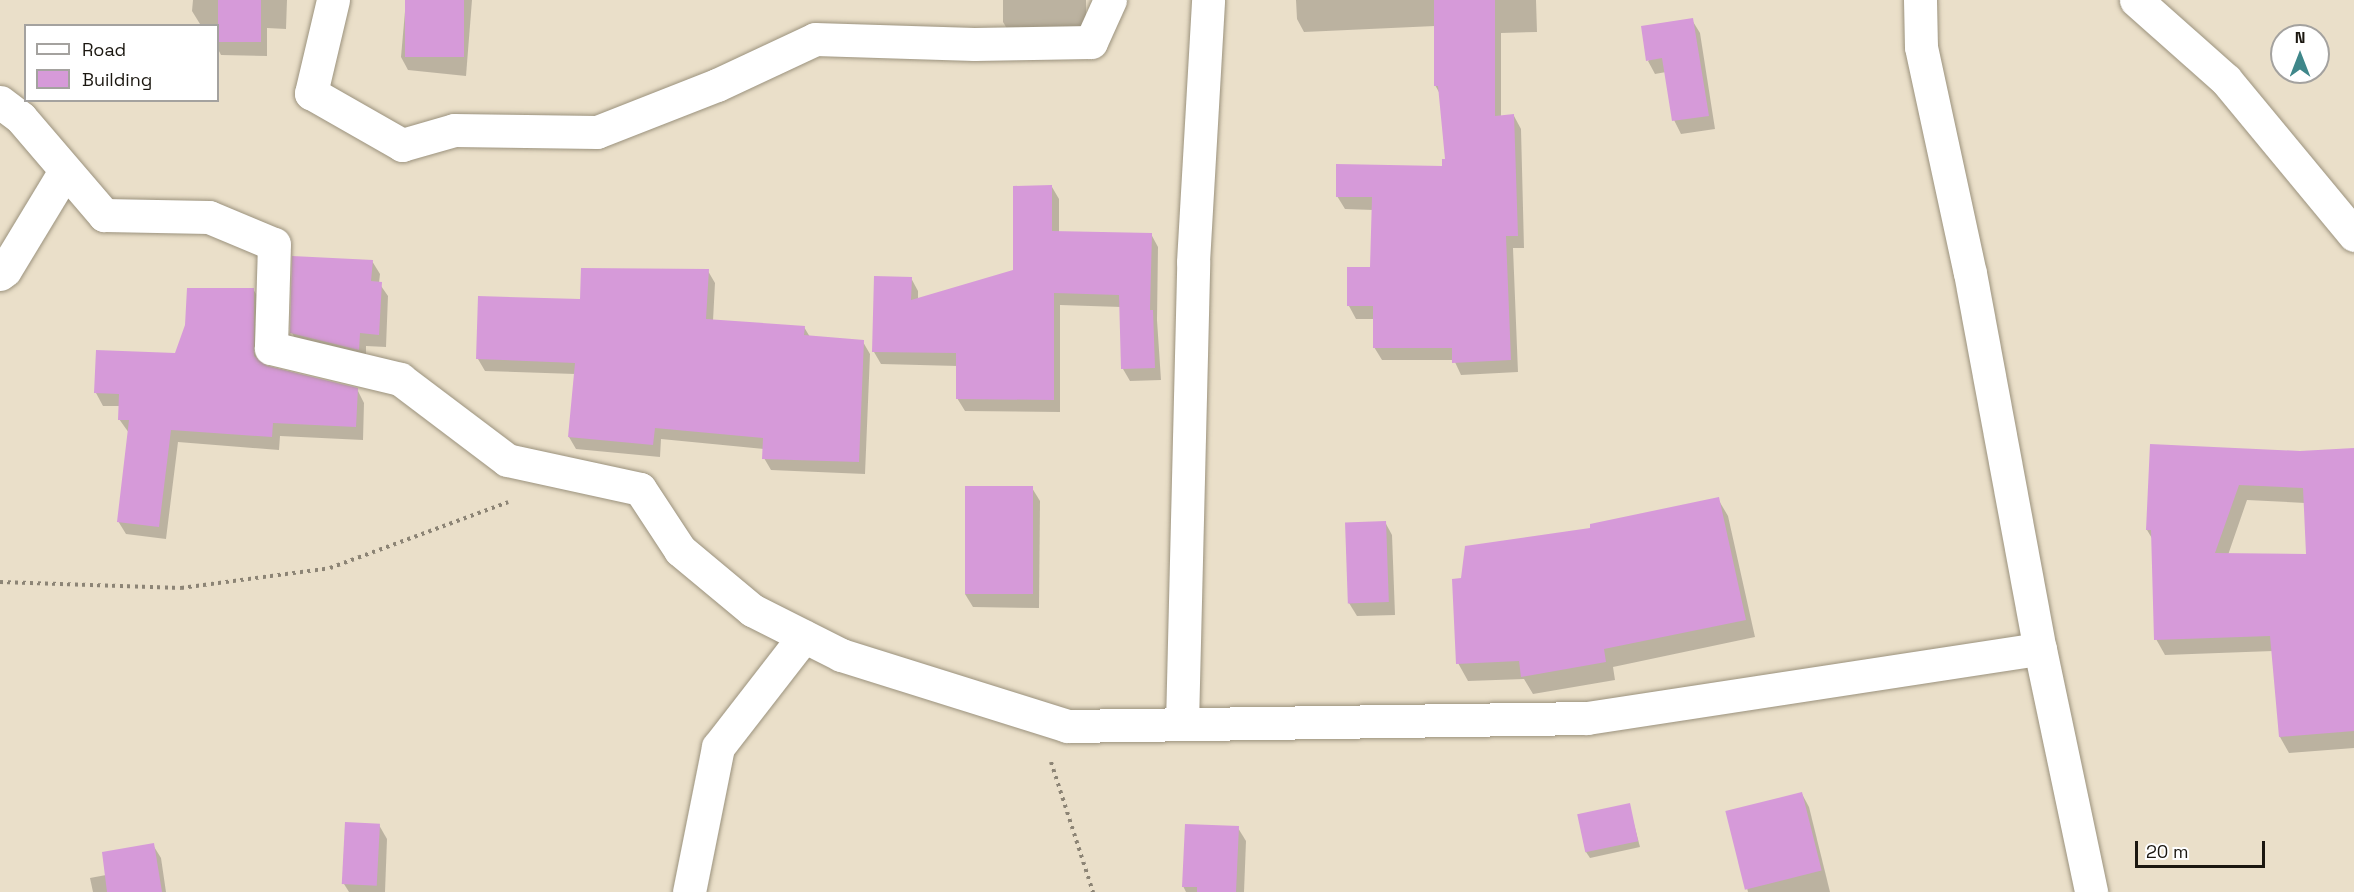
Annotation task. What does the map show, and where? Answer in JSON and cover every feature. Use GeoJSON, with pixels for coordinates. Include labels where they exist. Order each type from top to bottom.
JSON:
{"type":"FeatureCollection","features":[{"type":"Feature","properties":{"kind":"street"},"geometry":{"type":"LineString","coordinates":[[333,0],[311,93],[402,146],[454,130],[597,132],[717,85],[815,39],[974,44],[1091,42],[1110,0]]}},
{"type":"Feature","properties":{"kind":"street"},"geometry":{"type":"LineString","coordinates":[[1182,724],[1193,262],[1208,0]]}},
{"type":"Feature","properties":{"kind":"street"},"geometry":{"type":"LineString","coordinates":[[1920,0],[1921,47],[1970,273],[2040,649],[2091,892]]}},
{"type":"Feature","properties":{"kind":"street"},"geometry":{"type":"LineString","coordinates":[[2136,0],[2226,80],[2354,235]]}},
{"type":"Feature","properties":{"kind":"street"},"geometry":{"type":"LineString","coordinates":[[0,102],[21,118],[104,216],[209,217],[274,244],[272,348],[400,379],[507,460],[640,489],[680,550],[752,610],[841,655],[1067,726],[1587,718],[2040,649]]}},
{"type":"Feature","properties":{"kind":"street"},"geometry":{"type":"LineString","coordinates":[[0,274],[5,270],[65,171]]}},
{"type":"Feature","properties":{"kind":"street"},"geometry":{"type":"LineString","coordinates":[[689,892],[718,747],[804,636]]}},
{"type":"Feature","properties":{"kind":"path"},"geometry":{"type":"LineString","coordinates":[[0,582],[181,588],[330,568],[514,500]]}},
{"type":"Feature","properties":{"kind":"path"},"geometry":{"type":"LineString","coordinates":[[1036,716],[1093,892]]}},
{"type":"Feature","properties":{"kind":"building"},"geometry":{"type":"Polygon","coordinates":[[[218,0],[261,0],[261,42],[219,42],[218,0]]]}},
{"type":"Feature","properties":{"kind":"building"},"geometry":{"type":"Polygon","coordinates":[[[405,0],[464,0],[464,57],[405,57],[405,0]]]}},
{"type":"Feature","properties":{"kind":"building"},"geometry":{"type":"Polygon","coordinates":[[[1434,0],[1495,0],[1495,116],[1514,114],[1518,236],[1506,236],[1511,360],[1452,363],[1452,348],[1373,348],[1373,306],[1347,306],[1347,267],[1370,267],[1372,197],[1336,197],[1336,164],[1442,166],[1442,159],[1445,159],[1438,86],[1434,86],[1434,0]]]}},
{"type":"Feature","properties":{"kind":"building"},"geometry":{"type":"Polygon","coordinates":[[[1693,18],[1709,116],[1672,121],[1662,58],[1646,61],[1641,26],[1693,18]]]}},
{"type":"Feature","properties":{"kind":"building"},"geometry":{"type":"Polygon","coordinates":[[[1052,185],[1052,231],[1152,233],[1150,310],[1153,310],[1155,368],[1121,369],[1119,295],[1054,293],[1054,400],[956,399],[956,353],[872,352],[874,276],[912,277],[911,300],[1013,270],[1013,186],[1052,185]]]}},
{"type":"Feature","properties":{"kind":"building"},"geometry":{"type":"Polygon","coordinates":[[[292,256],[373,260],[371,281],[382,282],[379,335],[360,333],[359,350],[290,333],[292,256]]]}},
{"type":"Feature","properties":{"kind":"building"},"geometry":{"type":"Polygon","coordinates":[[[581,268],[709,269],[706,319],[805,326],[804,335],[864,340],[859,462],[762,459],[763,438],[655,428],[653,445],[568,437],[575,363],[476,359],[478,296],[580,299],[581,268]]]}},
{"type":"Feature","properties":{"kind":"building"},"geometry":{"type":"Polygon","coordinates":[[[187,288],[254,288],[254,356],[267,366],[358,388],[356,427],[273,423],[272,437],[171,430],[159,527],[117,522],[129,420],[118,420],[119,394],[94,393],[96,350],[175,353],[185,325],[187,288]]]}},
{"type":"Feature","properties":{"kind":"building"},"geometry":{"type":"Polygon","coordinates":[[[2150,444],[2300,451],[2354,448],[2354,731],[2279,737],[2270,636],[2154,640],[2151,530],[2146,530],[2150,444]],[[2239,485],[2215,553],[2306,554],[2303,488],[2239,485]]]}},
{"type":"Feature","properties":{"kind":"building"},"geometry":{"type":"Polygon","coordinates":[[[965,486],[1033,486],[1033,594],[965,594],[965,486]]]}},
{"type":"Feature","properties":{"kind":"building"},"geometry":{"type":"Polygon","coordinates":[[[1719,497],[1746,620],[1604,649],[1606,662],[1521,677],[1519,661],[1456,664],[1452,579],[1461,578],[1465,546],[1590,528],[1590,524],[1719,497]]]}},
{"type":"Feature","properties":{"kind":"building"},"geometry":{"type":"Polygon","coordinates":[[[1386,521],[1389,602],[1348,603],[1345,522],[1386,521]]]}},
{"type":"Feature","properties":{"kind":"building"},"geometry":{"type":"Polygon","coordinates":[[[1802,792],[1822,871],[1745,890],[1725,811],[1802,792]]]}},
{"type":"Feature","properties":{"kind":"building"},"geometry":{"type":"Polygon","coordinates":[[[1630,803],[1638,841],[1585,852],[1577,814],[1630,803]]]}},
{"type":"Feature","properties":{"kind":"building"},"geometry":{"type":"Polygon","coordinates":[[[345,822],[380,824],[377,886],[342,884],[345,822]]]}},
{"type":"Feature","properties":{"kind":"building"},"geometry":{"type":"Polygon","coordinates":[[[1185,824],[1239,826],[1236,892],[1197,892],[1197,887],[1182,887],[1185,824]]]}},
{"type":"Feature","properties":{"kind":"building"},"geometry":{"type":"Polygon","coordinates":[[[154,843],[162,892],[107,892],[102,852],[154,843]]]}}]}
